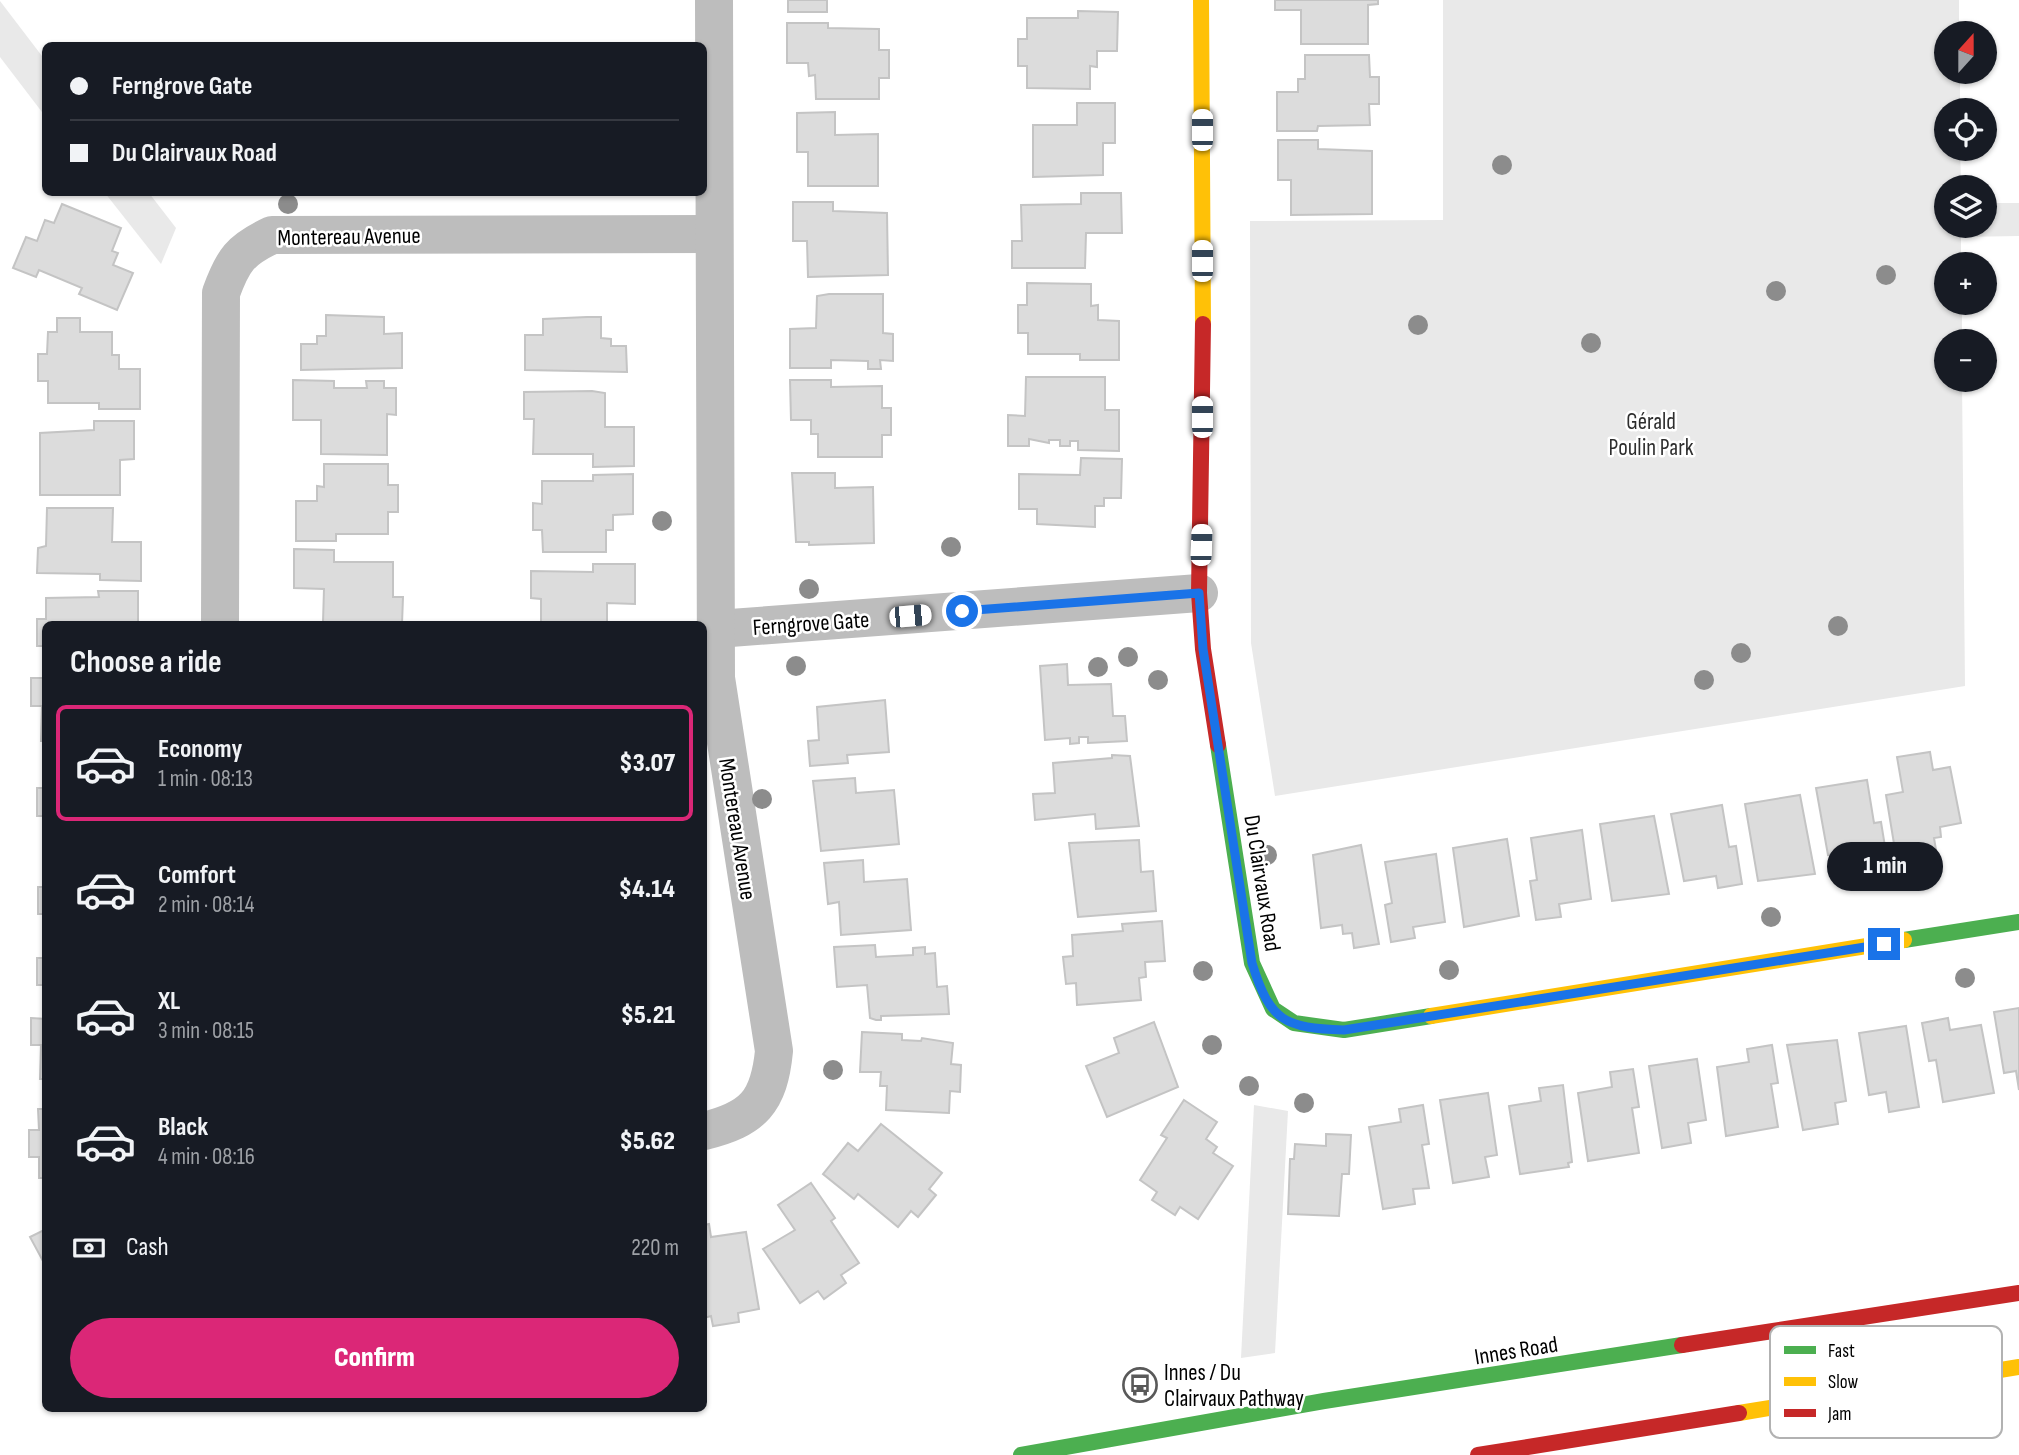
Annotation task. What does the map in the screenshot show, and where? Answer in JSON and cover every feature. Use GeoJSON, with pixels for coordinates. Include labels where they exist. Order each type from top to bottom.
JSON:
{"type":"FeatureCollection","features":[{"type":"Feature","properties":{"kind":"street","name":"Montereau Avenue"},"geometry":{"type":"LineString","coordinates":[[707,1130],[733,1123],[758,1106],[771,1079],[774,1051],[716,678],[714,0]]}},
{"type":"Feature","properties":{"kind":"street","name":"Du Clairvaux Road"},"geometry":{"type":"LineString","coordinates":[[1201,0],[1203,355],[1199,593],[1203,649],[1252,963],[1261,992],[1279,1017],[1305,1029],[1344,1030],[2019,922]]}},
{"type":"Feature","properties":{"kind":"street","name":"Montereau Avenue"},"geometry":{"type":"LineString","coordinates":[[220,621],[221,293],[232,264],[248,246],[272,235],[713,234]]}},
{"type":"Feature","properties":{"kind":"street","name":"Ferngrove Gate"},"geometry":{"type":"LineString","coordinates":[[716,629],[1199,593]]}},
{"type":"Feature","properties":{"kind":"street","name":"Innes Road"},"geometry":{"type":"LineString","coordinates":[[1807,1326],[2019,1293]]}},
{"type":"Feature","properties":{"kind":"street","name":"Innes Road"},"geometry":{"type":"LineString","coordinates":[[1021,1455],[1324,1401],[1770,1332]]}},
{"type":"Feature","properties":{"kind":"street"},"geometry":{"type":"LineString","coordinates":[[1478,1455],[1770,1408]]}},
{"type":"Feature","properties":{"kind":"green space","name":"Gérald Poulin Park"},"geometry":{"type":"Polygon","coordinates":[[[1443,0],[1959,0],[1959,21],[1934,21],[1934,84],[1960,84],[1960,98],[1934,98],[1934,161],[1960,161],[1961,175],[1934,175],[1934,238],[1961,238],[1961,252],[1934,252],[1934,315],[1962,315],[1962,329],[1934,329],[1934,392],[1962,392],[1965,686],[1275,796],[1251,643],[1250,221],[1443,220],[1443,0]]]}},
{"type":"Feature","properties":{"kind":"green space"},"geometry":{"type":"Polygon","coordinates":[[[0,1],[42,56],[42,112],[0,57],[0,1]]]}},
{"type":"Feature","properties":{"kind":"green space"},"geometry":{"type":"Polygon","coordinates":[[[107,196],[151,196],[176,228],[161,264],[107,196]]]}},
{"type":"Feature","properties":{"kind":"green space","name":"Gérald Poulin Park"},"geometry":{"type":"Polygon","coordinates":[[[1997,203],[2019,203],[2019,236],[1997,236],[1997,203]]]}},
{"type":"Feature","properties":{"kind":"green space"},"geometry":{"type":"Polygon","coordinates":[[[1254,1105],[1288,1111],[1275,1353],[1241,1358],[1254,1105]]]}},
{"type":"Feature","properties":{"kind":"building"},"geometry":{"type":"Polygon","coordinates":[[[788,0],[827,0],[827,12],[788,12],[788,0]]]}},
{"type":"Feature","properties":{"kind":"building"},"geometry":{"type":"Polygon","coordinates":[[[1275,0],[1378,0],[1378,4],[1368,5],[1368,44],[1301,44],[1301,10],[1275,10],[1275,0]]]}},
{"type":"Feature","properties":{"kind":"building"},"geometry":{"type":"Polygon","coordinates":[[[1078,11],[1118,12],[1117,51],[1097,51],[1097,67],[1090,66],[1090,89],[1027,88],[1027,66],[1018,66],[1018,39],[1027,39],[1027,18],[1078,18],[1078,11]]]}},
{"type":"Feature","properties":{"kind":"building"},"geometry":{"type":"Polygon","coordinates":[[[787,23],[828,23],[828,28],[879,29],[879,50],[889,50],[889,78],[879,78],[879,99],[816,99],[815,75],[809,76],[808,63],[787,63],[787,23]]]}},
{"type":"Feature","properties":{"kind":"building"},"geometry":{"type":"Polygon","coordinates":[[[1305,55],[1369,55],[1370,77],[1379,77],[1379,104],[1369,104],[1370,125],[1318,126],[1317,131],[1277,131],[1277,92],[1298,92],[1298,79],[1305,79],[1305,55]]]}},
{"type":"Feature","properties":{"kind":"building"},"geometry":{"type":"Polygon","coordinates":[[[1077,103],[1115,103],[1115,143],[1103,143],[1103,175],[1033,177],[1033,125],[1077,125],[1077,103]]]}},
{"type":"Feature","properties":{"kind":"building"},"geometry":{"type":"Polygon","coordinates":[[[835,112],[835,135],[878,134],[878,186],[808,186],[808,152],[797,152],[797,113],[835,112]]]}},
{"type":"Feature","properties":{"kind":"building"},"geometry":{"type":"Polygon","coordinates":[[[1278,140],[1318,140],[1318,149],[1372,151],[1372,214],[1291,215],[1291,180],[1278,180],[1278,140]]]}},
{"type":"Feature","properties":{"kind":"building"},"geometry":{"type":"Polygon","coordinates":[[[1081,193],[1121,193],[1122,233],[1086,233],[1085,268],[1012,268],[1012,241],[1022,241],[1021,205],[1081,204],[1081,193]]]}},
{"type":"Feature","properties":{"kind":"building"},"geometry":{"type":"Polygon","coordinates":[[[793,202],[833,202],[833,211],[887,213],[888,275],[808,277],[807,241],[793,241],[793,202]]]}},
{"type":"Feature","properties":{"kind":"building"},"geometry":{"type":"Polygon","coordinates":[[[62,204],[121,228],[112,251],[118,253],[113,265],[133,273],[117,310],[79,294],[82,288],[39,270],[36,277],[13,268],[26,237],[37,241],[45,220],[54,223],[62,204]]]}},
{"type":"Feature","properties":{"kind":"building"},"geometry":{"type":"Polygon","coordinates":[[[1027,283],[1091,284],[1091,306],[1098,305],[1098,320],[1119,321],[1119,360],[1080,360],[1080,354],[1028,354],[1028,333],[1018,333],[1018,305],[1027,305],[1027,283]]]}},
{"type":"Feature","properties":{"kind":"building"},"geometry":{"type":"Polygon","coordinates":[[[883,294],[883,333],[893,334],[893,361],[880,360],[881,369],[868,369],[868,361],[831,360],[831,368],[790,368],[790,329],[816,328],[817,296],[883,294]]]}},
{"type":"Feature","properties":{"kind":"building"},"geometry":{"type":"Polygon","coordinates":[[[326,315],[384,317],[384,334],[402,333],[402,368],[301,370],[301,344],[317,344],[317,336],[326,336],[326,315]]]}},
{"type":"Feature","properties":{"kind":"building"},"geometry":{"type":"Polygon","coordinates":[[[601,317],[601,338],[611,339],[611,346],[626,346],[627,372],[525,370],[525,335],[543,335],[543,319],[601,317]]]}},
{"type":"Feature","properties":{"kind":"building"},"geometry":{"type":"Polygon","coordinates":[[[57,318],[80,318],[80,332],[112,332],[112,355],[119,355],[119,369],[140,369],[140,409],[99,409],[99,403],[48,403],[48,381],[38,381],[38,354],[47,354],[48,332],[57,332],[57,318]]]}},
{"type":"Feature","properties":{"kind":"building"},"geometry":{"type":"Polygon","coordinates":[[[1026,377],[1105,377],[1105,410],[1119,410],[1119,451],[1078,450],[1078,441],[1070,441],[1070,446],[1060,446],[1060,440],[1049,440],[1049,443],[1029,439],[1029,446],[1008,446],[1008,415],[1025,416],[1026,377]]]}},
{"type":"Feature","properties":{"kind":"building"},"geometry":{"type":"Polygon","coordinates":[[[293,380],[334,381],[334,388],[367,388],[366,381],[384,381],[384,388],[396,388],[396,415],[387,414],[387,455],[321,454],[321,420],[293,420],[293,380]]]}},
{"type":"Feature","properties":{"kind":"building"},"geometry":{"type":"Polygon","coordinates":[[[790,380],[831,380],[831,387],[882,386],[882,408],[891,408],[891,435],[882,435],[882,457],[818,457],[818,434],[811,434],[811,420],[791,420],[790,380]]]}},
{"type":"Feature","properties":{"kind":"building"},"geometry":{"type":"Polygon","coordinates":[[[524,392],[605,393],[605,427],[634,427],[634,466],[593,467],[593,454],[533,454],[534,419],[524,419],[524,392]]]}},
{"type":"Feature","properties":{"kind":"building"},"geometry":{"type":"Polygon","coordinates":[[[94,421],[134,421],[134,459],[120,460],[120,495],[40,495],[40,433],[94,430],[94,421]]]}},
{"type":"Feature","properties":{"kind":"building"},"geometry":{"type":"Polygon","coordinates":[[[1081,458],[1122,459],[1121,498],[1104,498],[1104,506],[1095,506],[1095,527],[1037,524],[1037,509],[1019,509],[1019,474],[1080,475],[1081,458]]]}},
{"type":"Feature","properties":{"kind":"building"},"geometry":{"type":"Polygon","coordinates":[[[324,464],[388,464],[388,485],[398,485],[398,512],[388,512],[388,534],[336,534],[336,541],[296,541],[296,501],[317,501],[317,486],[324,487],[324,464]]]}},
{"type":"Feature","properties":{"kind":"building"},"geometry":{"type":"Polygon","coordinates":[[[792,473],[835,473],[835,488],[873,487],[874,543],[809,545],[809,542],[796,542],[792,473]]]}},
{"type":"Feature","properties":{"kind":"building"},"geometry":{"type":"Polygon","coordinates":[[[633,474],[633,514],[613,515],[613,530],[606,530],[606,552],[543,552],[542,530],[533,530],[533,503],[542,504],[542,481],[593,481],[593,475],[633,474]]]}},
{"type":"Feature","properties":{"kind":"building"},"geometry":{"type":"Polygon","coordinates":[[[47,508],[113,508],[112,542],[141,542],[141,581],[100,580],[100,574],[37,573],[38,548],[46,546],[47,508]]]}},
{"type":"Feature","properties":{"kind":"building"},"geometry":{"type":"Polygon","coordinates":[[[294,549],[334,550],[334,562],[393,562],[393,597],[403,597],[402,621],[323,621],[324,589],[294,588],[294,549]]]}},
{"type":"Feature","properties":{"kind":"building"},"geometry":{"type":"Polygon","coordinates":[[[593,564],[635,564],[635,604],[607,603],[607,621],[541,621],[541,599],[531,598],[531,571],[593,572],[593,564]]]}},
{"type":"Feature","properties":{"kind":"building"},"geometry":{"type":"Polygon","coordinates":[[[98,591],[138,591],[138,621],[42,621],[42,646],[37,646],[37,619],[46,619],[46,598],[99,597],[98,591]]]}},
{"type":"Feature","properties":{"kind":"building"},"geometry":{"type":"Polygon","coordinates":[[[1067,664],[1068,685],[1111,684],[1113,716],[1125,716],[1127,741],[1088,743],[1088,737],[1079,737],[1079,743],[1070,744],[1070,738],[1045,740],[1040,666],[1067,664]]]}},
{"type":"Feature","properties":{"kind":"building"},"geometry":{"type":"Polygon","coordinates":[[[31,678],[42,678],[42,706],[31,706],[31,678]]]}},
{"type":"Feature","properties":{"kind":"building"},"geometry":{"type":"Polygon","coordinates":[[[885,700],[889,752],[847,755],[848,763],[810,766],[808,741],[819,740],[817,707],[885,700]]]}},
{"type":"Feature","properties":{"kind":"building"},"geometry":{"type":"Polygon","coordinates":[[[1930,752],[1933,770],[1950,767],[1961,823],[1940,827],[1941,837],[1934,838],[1937,856],[1897,862],[1886,795],[1903,792],[1897,757],[1930,752]]]}},
{"type":"Feature","properties":{"kind":"building"},"geometry":{"type":"Polygon","coordinates":[[[1112,755],[1130,756],[1139,826],[1096,829],[1095,814],[1035,820],[1033,794],[1055,793],[1053,763],[1112,758],[1112,755]]]}},
{"type":"Feature","properties":{"kind":"building"},"geometry":{"type":"Polygon","coordinates":[[[855,778],[856,793],[894,790],[899,844],[821,851],[813,781],[855,778]]]}},
{"type":"Feature","properties":{"kind":"building"},"geometry":{"type":"Polygon","coordinates":[[[1867,780],[1874,823],[1881,822],[1887,859],[1862,863],[1860,850],[1828,855],[1816,788],[1867,780]]]}},
{"type":"Feature","properties":{"kind":"building"},"geometry":{"type":"Polygon","coordinates":[[[37,788],[42,788],[42,816],[37,816],[37,788]]]}},
{"type":"Feature","properties":{"kind":"building"},"geometry":{"type":"Polygon","coordinates":[[[1800,795],[1815,874],[1758,881],[1745,804],[1800,795]]]}},
{"type":"Feature","properties":{"kind":"building"},"geometry":{"type":"Polygon","coordinates":[[[1722,805],[1729,847],[1736,846],[1742,884],[1718,888],[1716,876],[1684,881],[1671,814],[1722,805]]]}},
{"type":"Feature","properties":{"kind":"building"},"geometry":{"type":"Polygon","coordinates":[[[1654,816],[1669,894],[1612,901],[1600,824],[1654,816]]]}},
{"type":"Feature","properties":{"kind":"building"},"geometry":{"type":"Polygon","coordinates":[[[1582,830],[1591,899],[1559,904],[1561,917],[1536,920],[1530,881],[1537,880],[1531,838],[1582,830]]]}},
{"type":"Feature","properties":{"kind":"building"},"geometry":{"type":"Polygon","coordinates":[[[1507,839],[1519,916],[1464,927],[1453,848],[1507,839]]]}},
{"type":"Feature","properties":{"kind":"building"},"geometry":{"type":"Polygon","coordinates":[[[1139,840],[1141,872],[1153,871],[1156,911],[1078,917],[1069,843],[1139,840]]]}},
{"type":"Feature","properties":{"kind":"building"},"geometry":{"type":"Polygon","coordinates":[[[1361,845],[1379,944],[1354,948],[1352,933],[1343,934],[1342,925],[1321,928],[1313,855],[1361,845]]]}},
{"type":"Feature","properties":{"kind":"building"},"geometry":{"type":"Polygon","coordinates":[[[1436,854],[1445,922],[1413,927],[1415,938],[1391,942],[1385,905],[1392,903],[1385,862],[1436,854]]]}},
{"type":"Feature","properties":{"kind":"building"},"geometry":{"type":"Polygon","coordinates":[[[863,860],[864,882],[907,879],[911,930],[841,935],[839,902],[828,904],[824,863],[863,860]]]}},
{"type":"Feature","properties":{"kind":"building"},"geometry":{"type":"Polygon","coordinates":[[[38,887],[42,887],[42,914],[38,914],[38,887]]]}},
{"type":"Feature","properties":{"kind":"building"},"geometry":{"type":"Polygon","coordinates":[[[1162,921],[1165,961],[1145,962],[1146,977],[1139,978],[1141,1000],[1077,1005],[1076,983],[1066,984],[1063,957],[1073,956],[1072,935],[1123,931],[1122,924],[1162,921]]]}},
{"type":"Feature","properties":{"kind":"building"},"geometry":{"type":"Polygon","coordinates":[[[875,945],[876,957],[913,955],[913,948],[925,947],[925,954],[935,953],[937,987],[947,986],[949,1014],[881,1016],[881,1020],[870,1018],[867,985],[837,987],[834,947],[875,945]]]}},
{"type":"Feature","properties":{"kind":"building"},"geometry":{"type":"Polygon","coordinates":[[[37,958],[42,958],[42,985],[37,985],[37,958]]]}},
{"type":"Feature","properties":{"kind":"building"},"geometry":{"type":"Polygon","coordinates":[[[2019,1008],[2019,1090],[2016,1071],[2004,1073],[1994,1012],[2019,1008]]]}},
{"type":"Feature","properties":{"kind":"building"},"geometry":{"type":"Polygon","coordinates":[[[31,1018],[42,1019],[42,1079],[41,1045],[31,1045],[31,1018]]]}},
{"type":"Feature","properties":{"kind":"building"},"geometry":{"type":"Polygon","coordinates":[[[1948,1018],[1950,1030],[1981,1025],[1994,1093],[1943,1102],[1936,1060],[1929,1061],[1922,1023],[1948,1018]]]}},
{"type":"Feature","properties":{"kind":"building"},"geometry":{"type":"Polygon","coordinates":[[[1154,1022],[1178,1087],[1107,1117],[1086,1066],[1119,1053],[1114,1038],[1154,1022]]]}},
{"type":"Feature","properties":{"kind":"building"},"geometry":{"type":"Polygon","coordinates":[[[1906,1026],[1919,1107],[1889,1112],[1886,1092],[1869,1095],[1859,1033],[1906,1026]]]}},
{"type":"Feature","properties":{"kind":"building"},"geometry":{"type":"Polygon","coordinates":[[[862,1032],[902,1034],[902,1040],[921,1041],[922,1038],[953,1043],[951,1064],[961,1065],[960,1092],[950,1091],[949,1113],[886,1110],[887,1086],[880,1086],[881,1072],[860,1072],[862,1032]]]}},
{"type":"Feature","properties":{"kind":"building"},"geometry":{"type":"Polygon","coordinates":[[[1837,1040],[1846,1101],[1835,1103],[1838,1124],[1803,1130],[1787,1045],[1837,1040]]]}},
{"type":"Feature","properties":{"kind":"building"},"geometry":{"type":"Polygon","coordinates":[[[1772,1045],[1778,1083],[1771,1084],[1778,1127],[1726,1136],[1717,1067],[1749,1062],[1747,1049],[1772,1045]]]}},
{"type":"Feature","properties":{"kind":"building"},"geometry":{"type":"Polygon","coordinates":[[[1697,1059],[1706,1120],[1688,1123],[1691,1143],[1662,1148],[1649,1066],[1697,1059]]]}},
{"type":"Feature","properties":{"kind":"building"},"geometry":{"type":"Polygon","coordinates":[[[1633,1069],[1639,1107],[1632,1108],[1639,1153],[1588,1161],[1578,1093],[1612,1087],[1610,1072],[1633,1069]]]}},
{"type":"Feature","properties":{"kind":"building"},"geometry":{"type":"Polygon","coordinates":[[[1563,1085],[1572,1162],[1568,1163],[1569,1167],[1520,1174],[1509,1106],[1541,1101],[1539,1088],[1563,1085]]]}},
{"type":"Feature","properties":{"kind":"building"},"geometry":{"type":"Polygon","coordinates":[[[1488,1093],[1497,1155],[1485,1157],[1489,1177],[1453,1183],[1440,1100],[1488,1093]]]}},
{"type":"Feature","properties":{"kind":"building"},"geometry":{"type":"Polygon","coordinates":[[[1184,1100],[1217,1122],[1206,1139],[1217,1147],[1213,1153],[1233,1166],[1198,1219],[1180,1207],[1175,1215],[1152,1200],[1157,1192],[1140,1180],[1167,1138],[1161,1135],[1184,1100]]]}},
{"type":"Feature","properties":{"kind":"building"},"geometry":{"type":"Polygon","coordinates":[[[1423,1105],[1429,1144],[1422,1145],[1429,1188],[1413,1189],[1415,1204],[1383,1209],[1369,1127],[1401,1122],[1399,1109],[1423,1105]]]}},
{"type":"Feature","properties":{"kind":"building"},"geometry":{"type":"Polygon","coordinates":[[[38,1109],[42,1109],[42,1178],[39,1178],[39,1157],[29,1157],[29,1130],[39,1130],[38,1109]]]}},
{"type":"Feature","properties":{"kind":"building"},"geometry":{"type":"Polygon","coordinates":[[[881,1124],[942,1173],[929,1189],[936,1195],[918,1217],[911,1211],[898,1227],[858,1194],[854,1199],[823,1174],[848,1143],[858,1151],[881,1124]]]}},
{"type":"Feature","properties":{"kind":"building"},"geometry":{"type":"Polygon","coordinates":[[[1326,1134],[1351,1135],[1349,1174],[1342,1174],[1339,1216],[1288,1214],[1290,1159],[1294,1159],[1295,1144],[1326,1146],[1326,1134]]]}},
{"type":"Feature","properties":{"kind":"building"},"geometry":{"type":"Polygon","coordinates":[[[811,1183],[835,1218],[831,1221],[859,1263],[841,1275],[846,1283],[824,1299],[818,1291],[800,1303],[763,1249],[795,1230],[778,1205],[811,1183]]]}},
{"type":"Feature","properties":{"kind":"building"},"geometry":{"type":"Polygon","coordinates":[[[707,1224],[711,1237],[746,1232],[759,1309],[738,1313],[739,1322],[713,1326],[711,1316],[707,1317],[707,1224]]]}},
{"type":"Feature","properties":{"kind":"building"},"geometry":{"type":"Polygon","coordinates":[[[42,1231],[42,1259],[30,1237],[42,1231]]]}},
{"type":"Feature","properties":{"kind":"traffic: fast"},"geometry":{"type":"LineString","coordinates":[[1218,745],[1252,963],[1273,1009],[1294,1023],[1344,1030],[1431,1016]]}},
{"type":"Feature","properties":{"kind":"traffic: fast"},"geometry":{"type":"LineString","coordinates":[[1904,940],[2019,922]]}},
{"type":"Feature","properties":{"kind":"traffic: fast"},"geometry":{"type":"LineString","coordinates":[[1021,1455],[1324,1401],[1682,1345]]}},
{"type":"Feature","properties":{"kind":"traffic: slow"},"geometry":{"type":"LineString","coordinates":[[1201,0],[1203,324]]}},
{"type":"Feature","properties":{"kind":"traffic: slow"},"geometry":{"type":"LineString","coordinates":[[1431,1016],[1904,940]]}},
{"type":"Feature","properties":{"kind":"traffic: slow"},"geometry":{"type":"LineString","coordinates":[[2002,1370],[2019,1367]]}},
{"type":"Feature","properties":{"kind":"traffic: slow"},"geometry":{"type":"LineString","coordinates":[[1739,1413],[1770,1408]]}},
{"type":"Feature","properties":{"kind":"traffic: jam"},"geometry":{"type":"LineString","coordinates":[[1203,324],[1199,593],[1203,649],[1218,745]]}},
{"type":"Feature","properties":{"kind":"traffic: jam"},"geometry":{"type":"LineString","coordinates":[[1805,1326],[2019,1293]]}},
{"type":"Feature","properties":{"kind":"traffic: jam"},"geometry":{"type":"LineString","coordinates":[[1682,1345],[1770,1331]]}},
{"type":"Feature","properties":{"kind":"traffic: jam"},"geometry":{"type":"LineString","coordinates":[[1478,1455],[1739,1413]]}},
{"type":"Feature","properties":{"kind":"place","name":"Innes / Du Clairvaux Pathway"},"geometry":{"type":"Point","coordinates":[1140,1385]}},
{"type":"Feature","properties":{"kind":"route"},"geometry":{"type":"LineString","coordinates":[[962,611],[1199,593],[1203,649],[1252,963],[1261,992],[1279,1017],[1305,1029],[1344,1030],[1884,944]]}}]}
